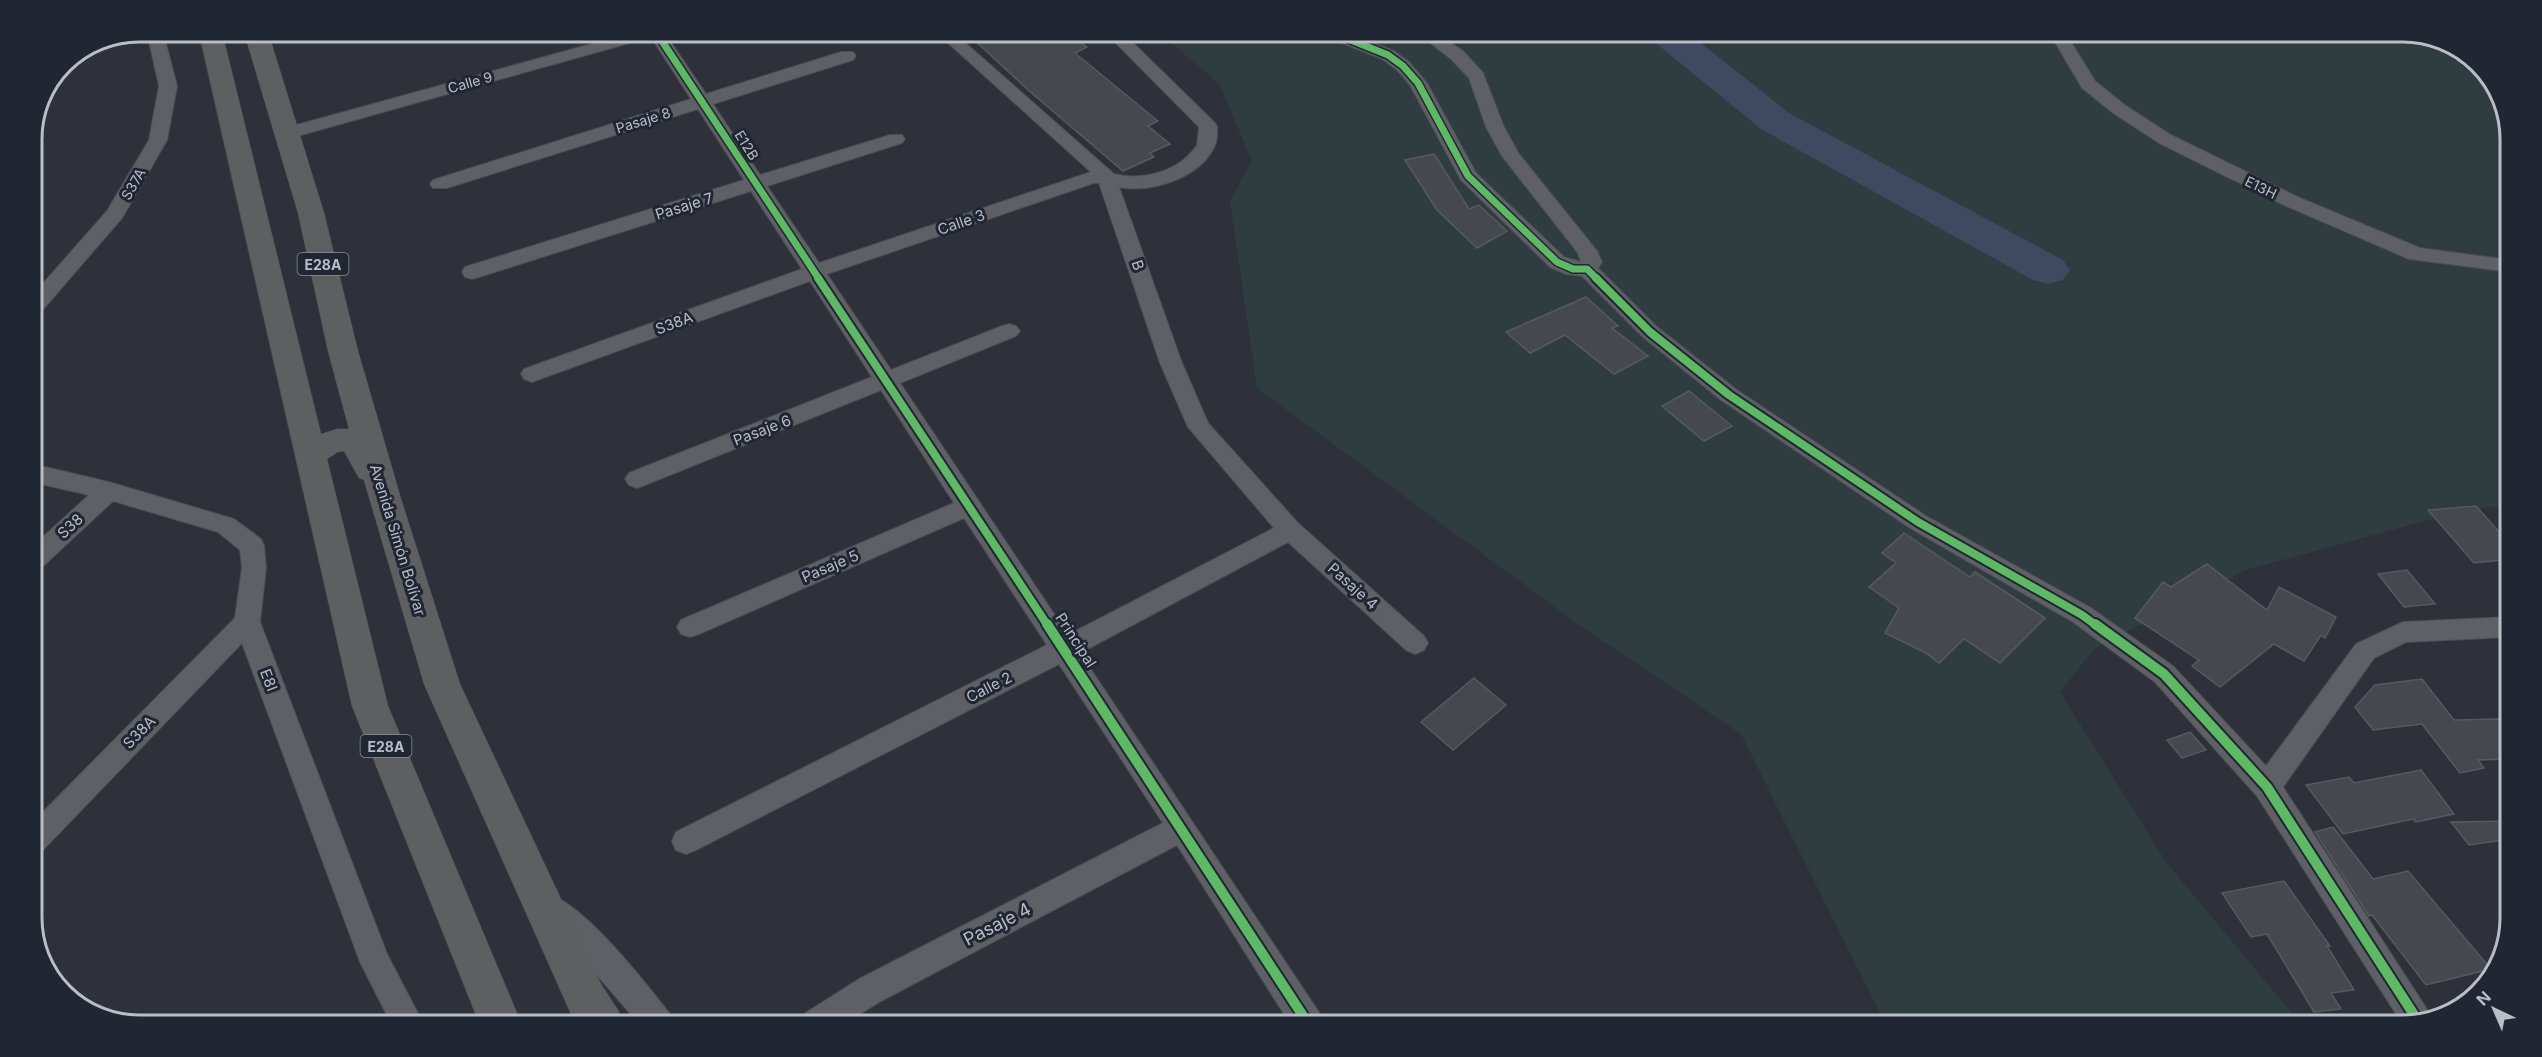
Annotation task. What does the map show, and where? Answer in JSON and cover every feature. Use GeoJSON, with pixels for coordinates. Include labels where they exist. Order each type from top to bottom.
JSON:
{"type":"FeatureCollection","features":[{"type":"Feature","properties":{"kind":"highway","name":"E28A"},"geometry":{"type":"LineString","coordinates":[[212,42],[370,706],[495,1015]]}},
{"type":"Feature","properties":{"kind":"highway","name":"Avenida Simón Bolívar"},"geometry":{"type":"LineString","coordinates":[[259,42],[311,213],[343,351],[385,499],[442,684],[595,1012]]}},
{"type":"Feature","properties":{"kind":"highway"},"geometry":{"type":"LineString","coordinates":[[312,454],[332,441],[344,438],[355,441],[385,499]]}},
{"type":"Feature","properties":{"kind":"street","name":"S37A"},"geometry":{"type":"LineString","coordinates":[[42,298],[115,214],[158,140],[168,86],[157,42]]}},
{"type":"Feature","properties":{"kind":"street","name":"Calle 9"},"geometry":{"type":"LineString","coordinates":[[288,133],[616,42]]}},
{"type":"Feature","properties":{"kind":"street","name":"E12B"},"geometry":{"type":"LineString","coordinates":[[663,42],[755,184],[816,271]]}},
{"type":"Feature","properties":{"kind":"street","name":"B"},"geometry":{"type":"LineString","coordinates":[[955,42],[1106,176],[1171,363],[1199,427],[1290,530]]}},
{"type":"Feature","properties":{"kind":"street"},"geometry":{"type":"LineString","coordinates":[[1106,176],[1131,183],[1151,181],[1167,176],[1189,164],[1206,145],[1208,126],[1123,42]]}},
{"type":"Feature","properties":{"kind":"street"},"geometry":{"type":"LineString","coordinates":[[1355,42],[1388,56],[1403,66],[1418,83],[1468,176],[1557,262],[1573,269],[1587,269],[1650,332],[1729,395],[1918,522],[2082,615],[2164,674],[2267,788],[2414,1014]]}},
{"type":"Feature","properties":{"kind":"street"},"geometry":{"type":"LineString","coordinates":[[1438,42],[1457,55],[1477,76],[1495,127],[1511,156],[1587,251],[1592,262],[1587,269]]}},
{"type":"Feature","properties":{"kind":"street","name":"E13H"},"geometry":{"type":"LineString","coordinates":[[2063,42],[2088,84],[2119,109],[2165,139],[2293,202],[2416,254],[2500,265]]}},
{"type":"Feature","properties":{"kind":"street","name":"Pasaje 8"},"geometry":{"type":"LineString","coordinates":[[440,184],[847,56]]}},
{"type":"Feature","properties":{"kind":"street","name":"Pasaje 7"},"geometry":{"type":"LineString","coordinates":[[472,272],[896,139]]}},
{"type":"Feature","properties":{"kind":"street","name":"Calle 3"},"geometry":{"type":"LineString","coordinates":[[816,271],[1091,178],[1106,176]]}},
{"type":"Feature","properties":{"kind":"street","name":"S38A"},"geometry":{"type":"LineString","coordinates":[[531,374],[816,271]]}},
{"type":"Feature","properties":{"kind":"street","name":"Principal"},"geometry":{"type":"LineString","coordinates":[[816,271],[1182,828],[1302,1015]]}},
{"type":"Feature","properties":{"kind":"street","name":"Pasaje 6"},"geometry":{"type":"LineString","coordinates":[[637,479],[1009,331]]}},
{"type":"Feature","properties":{"kind":"street","name":"E8I"},"geometry":{"type":"LineString","coordinates":[[42,475],[109,491],[226,525],[252,546],[254,568],[247,622],[375,962],[403,1015]]}},
{"type":"Feature","properties":{"kind":"street","name":"S38"},"geometry":{"type":"LineString","coordinates":[[42,552],[109,491]]}},
{"type":"Feature","properties":{"kind":"street","name":"Pasaje 5"},"geometry":{"type":"LineString","coordinates":[[690,627],[970,506]]}},
{"type":"Feature","properties":{"kind":"street","name":"Pasaje 4"},"geometry":{"type":"LineString","coordinates":[[1290,530],[1415,643]]}},
{"type":"Feature","properties":{"kind":"street","name":"Calle 2"},"geometry":{"type":"LineString","coordinates":[[686,841],[1064,649],[1290,530]]}},
{"type":"Feature","properties":{"kind":"street","name":"S38A"},"geometry":{"type":"LineString","coordinates":[[42,832],[247,622]]}},
{"type":"Feature","properties":{"kind":"street"},"geometry":{"type":"LineString","coordinates":[[2267,788],[2366,651],[2403,632],[2500,628]]}},
{"type":"Feature","properties":{"kind":"street","name":"Pasaje 4"},"geometry":{"type":"LineString","coordinates":[[832,1015],[870,990],[1182,828]]}},
{"type":"Feature","properties":{"kind":"street"},"geometry":{"type":"LineString","coordinates":[[543,903],[575,929],[610,964],[650,1015]]}},
{"type":"Feature","properties":{"kind":"shaded area"},"geometry":{"type":"Polygon","coordinates":[[[1170,42],[2403,42],[2440,49],[2472,70],[2487,91],[2495,108],[2500,133],[2500,506],[2447,515],[2246,570],[2094,649],[2060,692],[2166,862],[2294,1015],[1881,1015],[1741,734],[1578,624],[1257,388],[1230,201],[1252,161],[1220,85],[1170,42]]]}},
{"type":"Feature","properties":{"kind":"building"},"geometry":{"type":"Polygon","coordinates":[[[977,42],[1080,42],[1087,47],[1075,53],[1158,121],[1148,126],[1170,144],[1150,153],[1154,157],[1123,171],[1028,90],[977,42]]]}},
{"type":"Feature","properties":{"kind":"building"},"geometry":{"type":"Polygon","coordinates":[[[1434,154],[1469,209],[1479,205],[1507,231],[1477,248],[1437,210],[1405,160],[1434,154]]]}},
{"type":"Feature","properties":{"kind":"building"},"geometry":{"type":"Polygon","coordinates":[[[1586,297],[1618,326],[1612,328],[1648,356],[1614,374],[1565,335],[1530,353],[1506,332],[1586,297]]]}},
{"type":"Feature","properties":{"kind":"building"},"geometry":{"type":"Polygon","coordinates":[[[1689,391],[1732,426],[1704,441],[1662,406],[1689,391]]]}},
{"type":"Feature","properties":{"kind":"building"},"geometry":{"type":"Polygon","coordinates":[[[2476,506],[2500,533],[2500,560],[2474,563],[2428,510],[2476,506]]]}},
{"type":"Feature","properties":{"kind":"building"},"geometry":{"type":"Polygon","coordinates":[[[1904,533],[1970,577],[1975,572],[2045,618],[2000,663],[1964,639],[1939,663],[1926,653],[1885,633],[1899,608],[1869,587],[1896,563],[1882,553],[1904,533]]]}},
{"type":"Feature","properties":{"kind":"building"},"geometry":{"type":"Polygon","coordinates":[[[2207,564],[2267,610],[2279,587],[2336,617],[2325,638],[2321,635],[2304,661],[2274,644],[2220,687],[2192,666],[2199,660],[2135,618],[2163,582],[2171,587],[2207,564]]]}},
{"type":"Feature","properties":{"kind":"building"},"geometry":{"type":"Polygon","coordinates":[[[2407,570],[2435,604],[2404,607],[2378,574],[2407,570]]]}},
{"type":"Feature","properties":{"kind":"building"},"geometry":{"type":"Polygon","coordinates":[[[1474,678],[1506,705],[1453,750],[1421,722],[1474,678]]]}},
{"type":"Feature","properties":{"kind":"building"},"geometry":{"type":"Polygon","coordinates":[[[2422,679],[2454,720],[2499,719],[2500,759],[2478,760],[2484,768],[2460,773],[2422,724],[2373,730],[2355,707],[2375,685],[2422,679]]]}},
{"type":"Feature","properties":{"kind":"building"},"geometry":{"type":"Polygon","coordinates":[[[2190,732],[2206,750],[2182,758],[2167,740],[2190,732]]]}},
{"type":"Feature","properties":{"kind":"building"},"geometry":{"type":"Polygon","coordinates":[[[2421,770],[2454,814],[2416,822],[2413,819],[2343,834],[2306,785],[2349,777],[2354,783],[2421,770]]]}},
{"type":"Feature","properties":{"kind":"building"},"geometry":{"type":"Polygon","coordinates":[[[2500,821],[2500,840],[2469,845],[2451,822],[2500,821]]]}},
{"type":"Feature","properties":{"kind":"building"},"geometry":{"type":"Polygon","coordinates":[[[2333,827],[2373,879],[2408,871],[2488,965],[2484,971],[2426,985],[2372,915],[2369,916],[2315,832],[2333,827]]]}},
{"type":"Feature","properties":{"kind":"building"},"geometry":{"type":"Polygon","coordinates":[[[2284,881],[2330,946],[2327,946],[2354,990],[2331,993],[2341,1009],[2314,1012],[2267,934],[2251,937],[2222,893],[2284,881]]]}},
{"type":"Feature","properties":{"kind":"waterway"},"geometry":{"type":"LineString","coordinates":[[1677,42],[1775,121],[2048,270]]}},
{"type":"Feature","properties":{"kind":"cycle path"},"geometry":{"type":"LineString","coordinates":[[663,42],[1182,828],[1303,1015]]}},
{"type":"Feature","properties":{"kind":"cycle path"},"geometry":{"type":"LineString","coordinates":[[1356,42],[1388,55],[1403,66],[1418,83],[1468,176],[1557,262],[1573,269],[1587,269],[1650,332],[1729,395],[1918,522],[2082,615],[2164,674],[2267,787],[2414,1014]]}}]}
